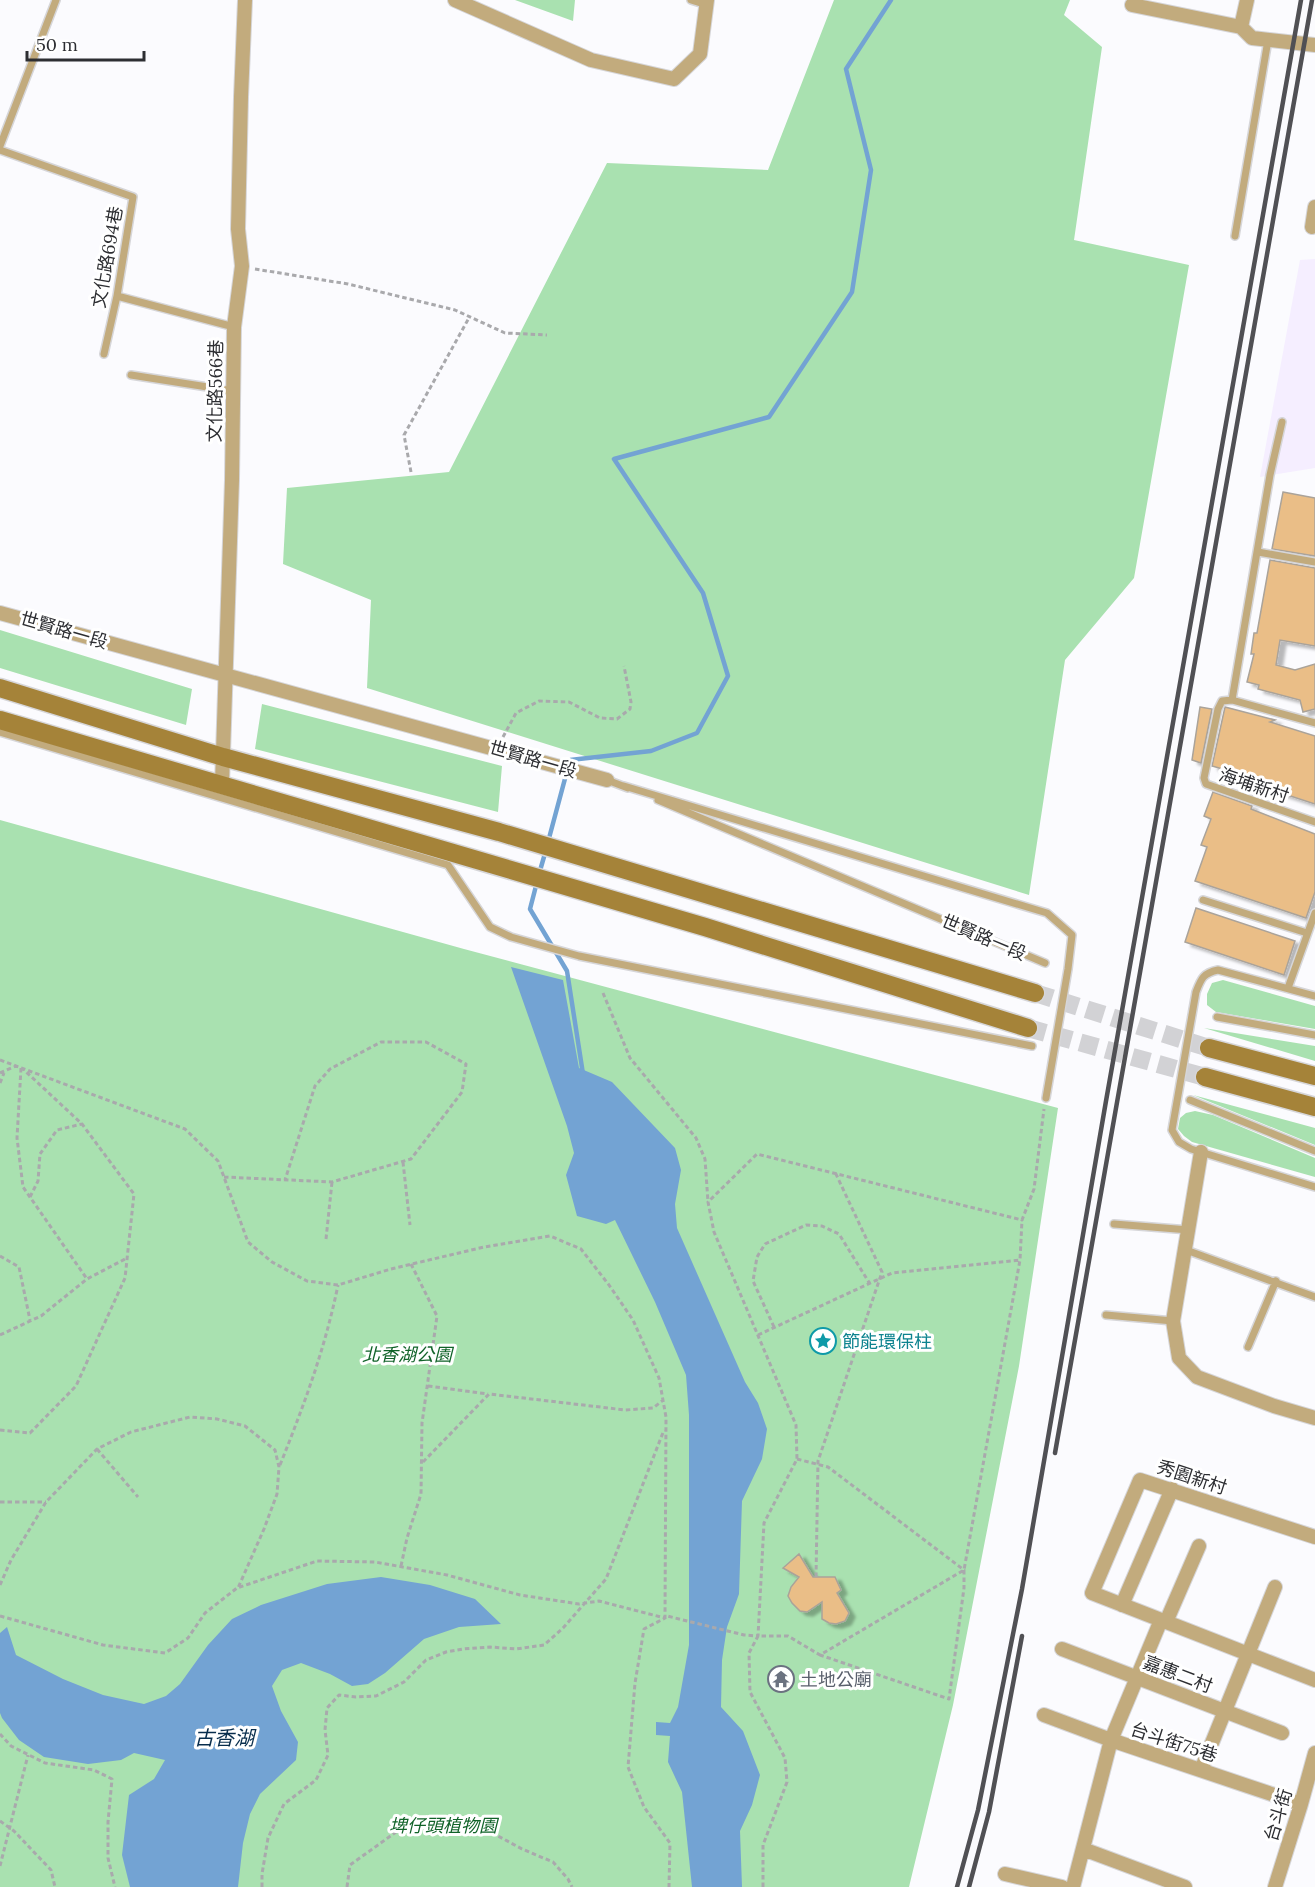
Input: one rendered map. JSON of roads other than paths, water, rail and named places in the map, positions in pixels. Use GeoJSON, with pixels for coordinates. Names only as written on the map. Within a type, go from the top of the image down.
{"type":"FeatureCollection","features":[{"type":"Feature","properties":{"kind":"street","name":"文化路566巷"},"geometry":{"type":"LineString","coordinates":[[222,784],[232,480],[234,327],[242,266],[238,229],[245,0]]}},
{"type":"Feature","properties":{"kind":"street"},"geometry":{"type":"LineString","coordinates":[[454,0],[591,60],[674,80],[700,54],[707,2]]}},
{"type":"Feature","properties":{"kind":"street"},"geometry":{"type":"LineString","coordinates":[[1241,27],[1247,0]]}},
{"type":"Feature","properties":{"kind":"street"},"geometry":{"type":"LineString","coordinates":[[1132,5],[1241,27],[1252,38],[1315,45]]}},
{"type":"Feature","properties":{"kind":"street"},"geometry":{"type":"LineString","coordinates":[[1312,226],[1315,207]]}},
{"type":"Feature","properties":{"kind":"street","name":"世賢路一段"},"geometry":{"type":"LineString","coordinates":[[0,612],[607,780]]}},
{"type":"Feature","properties":{"kind":"street","name":"世賢路一段"},"geometry":{"type":"LineString","coordinates":[[0,688],[223,757],[499,832],[1035,993]]}},
{"type":"Feature","properties":{"kind":"street"},"geometry":{"type":"LineString","coordinates":[[0,720],[593,894],[1030,1037]]}},
{"type":"Feature","properties":{"kind":"street"},"geometry":{"type":"LineString","coordinates":[[1209,1048],[1315,1076]]}},
{"type":"Feature","properties":{"kind":"street"},"geometry":{"type":"LineString","coordinates":[[1205,1077],[1315,1107]]}},
{"type":"Feature","properties":{"kind":"street"},"geometry":{"type":"LineString","coordinates":[[1201,1152],[1190,1230],[1173,1321],[1179,1358],[1197,1377],[1274,1406],[1315,1418]]}},
{"type":"Feature","properties":{"kind":"street","name":"秀園新村"},"geometry":{"type":"LineString","coordinates":[[1122,1605],[1092,1593],[1140,1480],[1315,1537]]}},
{"type":"Feature","properties":{"kind":"street"},"geometry":{"type":"LineString","coordinates":[[1172,1489],[1122,1605],[1315,1680]]}},
{"type":"Feature","properties":{"kind":"street"},"geometry":{"type":"LineString","coordinates":[[1044,1715],[1111,1740],[1137,1678],[1199,1546]]}},
{"type":"Feature","properties":{"kind":"street"},"geometry":{"type":"LineString","coordinates":[[1201,1770],[1275,1587]]}},
{"type":"Feature","properties":{"kind":"street","name":"嘉惠二村"},"geometry":{"type":"LineString","coordinates":[[1062,1649],[1282,1733]]}},
{"type":"Feature","properties":{"kind":"street","name":"台斗街75巷"},"geometry":{"type":"LineString","coordinates":[[1072,1887],[1111,1740],[1301,1804]]}},
{"type":"Feature","properties":{"kind":"street","name":"台斗街"},"geometry":{"type":"LineString","coordinates":[[1275,1887],[1315,1754]]}},
{"type":"Feature","properties":{"kind":"street"},"geometry":{"type":"LineString","coordinates":[[1083,1849],[1185,1887]]}},
{"type":"Feature","properties":{"kind":"street"},"geometry":{"type":"LineString","coordinates":[[1005,1874],[1062,1887]]}},
{"type":"Feature","properties":{"kind":"lane"},"geometry":{"type":"LineString","coordinates":[[0,148],[56,0]]}},
{"type":"Feature","properties":{"kind":"lane"},"geometry":{"type":"LineString","coordinates":[[691,0],[707,2]]}},
{"type":"Feature","properties":{"kind":"lane"},"geometry":{"type":"LineString","coordinates":[[1235,236],[1268,39]]}},
{"type":"Feature","properties":{"kind":"lane","name":"文化路694巷"},"geometry":{"type":"LineString","coordinates":[[0,148],[133,197],[117,296],[104,354]]}},
{"type":"Feature","properties":{"kind":"lane"},"geometry":{"type":"LineString","coordinates":[[117,296],[234,327]]}},
{"type":"Feature","properties":{"kind":"lane"},"geometry":{"type":"LineString","coordinates":[[131,375],[233,391]]}},
{"type":"Feature","properties":{"kind":"lane"},"geometry":{"type":"LineString","coordinates":[[1282,422],[1270,475],[1232,700],[1315,723]]}},
{"type":"Feature","properties":{"kind":"lane"},"geometry":{"type":"LineString","coordinates":[[1258,552],[1315,562]]}},
{"type":"Feature","properties":{"kind":"lane","name":"海埔新村"},"geometry":{"type":"LineString","coordinates":[[1232,700],[1222,701],[1218,709],[1204,778],[1206,784],[1315,822]]}},
{"type":"Feature","properties":{"kind":"lane"},"geometry":{"type":"LineString","coordinates":[[0,732],[448,865],[490,927],[511,937],[579,956],[1030,1037]]}},
{"type":"Feature","properties":{"kind":"lane","name":"世賢路一段"},"geometry":{"type":"LineString","coordinates":[[607,780],[1045,963]]}},
{"type":"Feature","properties":{"kind":"lane"},"geometry":{"type":"LineString","coordinates":[[624,786],[1047,914],[1072,935],[1046,1098]]}},
{"type":"Feature","properties":{"kind":"lane"},"geometry":{"type":"LineString","coordinates":[[1203,900],[1307,933]]}},
{"type":"Feature","properties":{"kind":"lane"},"geometry":{"type":"LineString","coordinates":[[1288,988],[1315,913]]}},
{"type":"Feature","properties":{"kind":"lane"},"geometry":{"type":"LineString","coordinates":[[1315,996],[1218,970],[1208,972],[1202,977],[1196,992],[1172,1130],[1179,1142],[1201,1152],[1315,1187]]}},
{"type":"Feature","properties":{"kind":"lane"},"geometry":{"type":"LineString","coordinates":[[1217,1017],[1315,1035]]}},
{"type":"Feature","properties":{"kind":"lane"},"geometry":{"type":"LineString","coordinates":[[1190,1100],[1315,1151]]}},
{"type":"Feature","properties":{"kind":"lane"},"geometry":{"type":"LineString","coordinates":[[1114,1224],[1190,1230]]}},
{"type":"Feature","properties":{"kind":"lane"},"geometry":{"type":"LineString","coordinates":[[1186,1250],[1315,1297]]}},
{"type":"Feature","properties":{"kind":"lane"},"geometry":{"type":"LineString","coordinates":[[1248,1347],[1276,1281]]}},
{"type":"Feature","properties":{"kind":"lane"},"geometry":{"type":"LineString","coordinates":[[1106,1315],[1173,1321]]}},
{"type":"Feature","properties":{"kind":"water"},"geometry":{"type":"Polygon","coordinates":[[[511,967],[563,980],[579,1068],[612,1082],[675,1148],[681,1170],[675,1204],[677,1228],[745,1382],[758,1403],[767,1429],[762,1459],[742,1501],[739,1594],[727,1627],[722,1660],[721,1707],[743,1731],[760,1775],[752,1805],[740,1831],[742,1887],[692,1887],[682,1792],[668,1762],[670,1736],[656,1735],[656,1722],[670,1723],[678,1707],[689,1645],[689,1415],[686,1375],[655,1302],[615,1220],[606,1224],[577,1216],[566,1175],[574,1153],[567,1126],[511,967]]]}},
{"type":"Feature","properties":{"kind":"water","name":"古香湖"},"geometry":{"type":"Polygon","coordinates":[[[381,1577],[430,1585],[475,1599],[501,1624],[459,1627],[424,1639],[385,1673],[368,1684],[352,1686],[330,1674],[301,1663],[282,1670],[272,1686],[281,1711],[298,1742],[296,1760],[260,1794],[250,1814],[243,1843],[238,1887],[130,1887],[122,1855],[129,1795],[154,1779],[165,1760],[134,1753],[121,1760],[88,1764],[44,1757],[19,1740],[0,1713],[0,1633],[7,1627],[16,1655],[63,1679],[103,1695],[144,1704],[166,1696],[180,1684],[208,1645],[232,1619],[261,1605],[327,1584],[381,1577]]]}},
{"type":"Feature","properties":{"kind":"waterway"},"geometry":{"type":"LineString","coordinates":[[548,842],[570,760],[651,751],[697,733],[728,676],[703,593],[614,459],[769,417],[852,292],[871,170],[846,69],[891,0]]}},
{"type":"Feature","properties":{"kind":"waterway"},"geometry":{"type":"LineString","coordinates":[[539,874],[546,850]]}},
{"type":"Feature","properties":{"kind":"waterway"},"geometry":{"type":"LineString","coordinates":[[537,882],[530,909],[567,971],[583,1074]]}},
{"type":"Feature","properties":{"kind":"tunnel"},"geometry":{"type":"LineString","coordinates":[[1035,993],[1209,1048]]}},
{"type":"Feature","properties":{"kind":"tunnel"},"geometry":{"type":"LineString","coordinates":[[1028,1028],[1205,1077]]}},
{"type":"Feature","properties":{"kind":"railway"},"geometry":{"type":"LineString","coordinates":[[957,1887],[978,1810],[1022,1589],[1301,0]]}},
{"type":"Feature","properties":{"kind":"railway"},"geometry":{"type":"LineString","coordinates":[[1055,1453],[1312,0]]}},
{"type":"Feature","properties":{"kind":"railway"},"geometry":{"type":"LineString","coordinates":[[969,1887],[989,1812],[1022,1636]]}},
{"type":"Feature","properties":{"kind":"place","name":"節能環保柱"},"geometry":{"type":"Point","coordinates":[823,1341]}},
{"type":"Feature","properties":{"kind":"place","name":"土地公廟"},"geometry":{"type":"Point","coordinates":[781,1679]}},
{"type":"Feature","properties":{"kind":"park label","name":"北香湖公園"},"geometry":{"type":"Point","coordinates":[407,1354]}},
{"type":"Feature","properties":{"kind":"park label","name":"埤仔頭植物園"},"geometry":{"type":"Point","coordinates":[443,1825]}}]}
